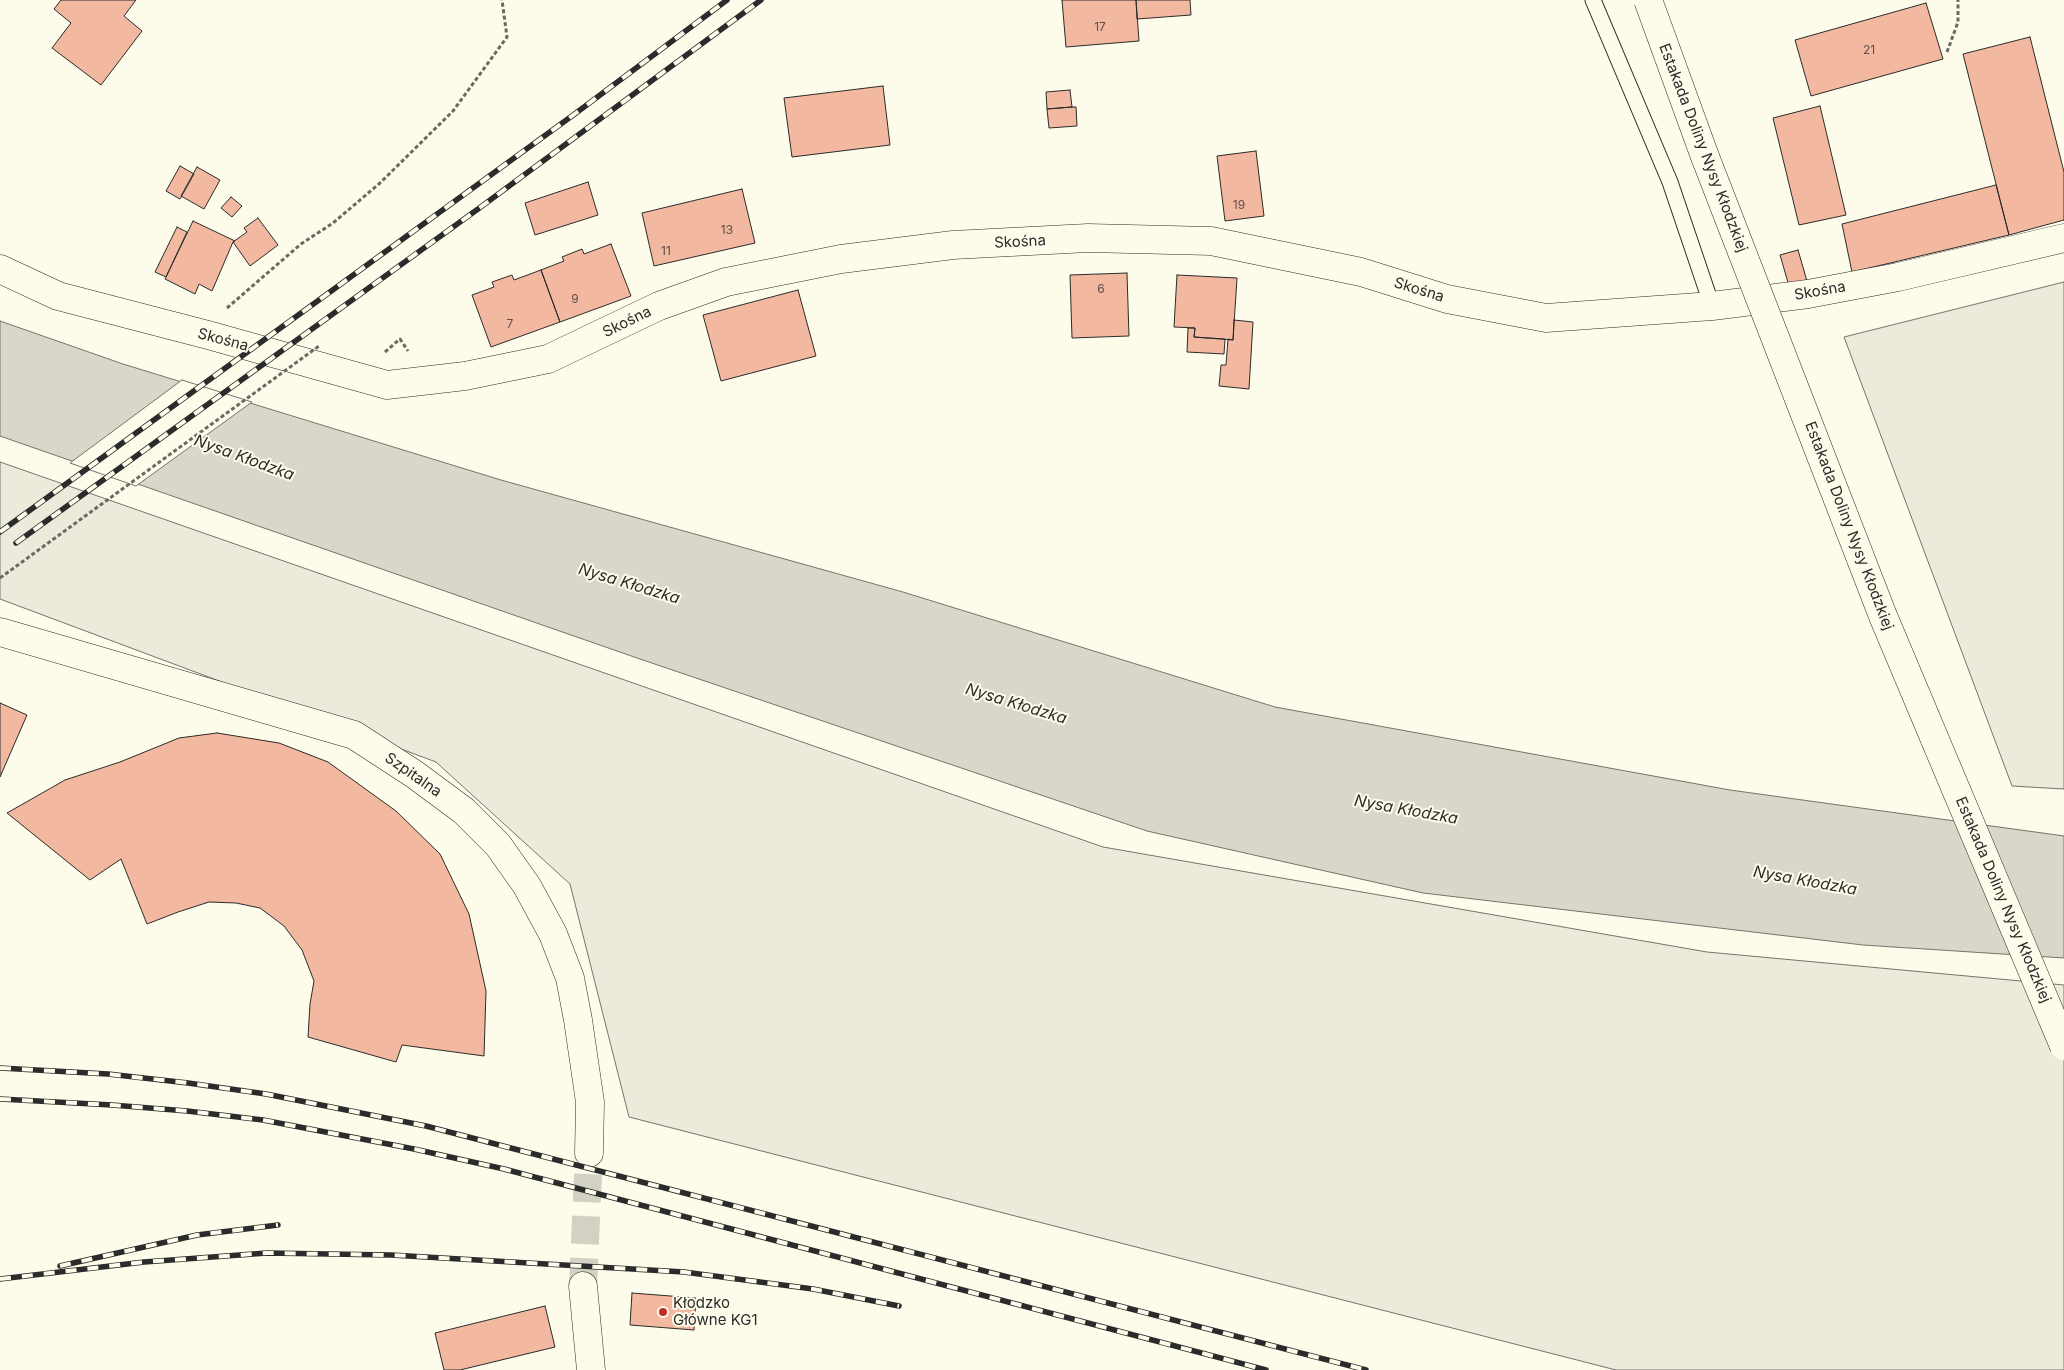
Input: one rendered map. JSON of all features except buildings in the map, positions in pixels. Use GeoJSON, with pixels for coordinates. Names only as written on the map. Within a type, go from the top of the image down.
{"type":"FeatureCollection","features":[{"type":"Feature","properties":{"kind":"main road","name":"Estakada Doliny Nysy Kłodzkiej"},"geometry":{"type":"LineString","coordinates":[[1648,0],[1704,154],[1883,616],[2064,1046]]}},
{"type":"Feature","properties":{"kind":"main road","name":"Skośna"},"geometry":{"type":"LineString","coordinates":[[0,269],[58,296],[387,385],[465,376],[548,359],[659,306],[726,282],[841,259],[944,246],[1088,238],[1211,241],[1361,272],[1447,299],[1546,318],[1712,306],[1808,294],[1898,277],[2064,238]]}},
{"type":"Feature","properties":{"kind":"main road","name":"Szpitalna"},"geometry":{"type":"LineString","coordinates":[[0,632],[354,735],[414,774],[464,811],[498,845],[527,886],[553,934],[570,978],[584,1054],[590,1102],[589,1153]]}},
{"type":"Feature","properties":{"kind":"main road"},"geometry":{"type":"LineString","coordinates":[[583,1286],[591,1370]]}},
{"type":"Feature","properties":{"kind":"lane"},"geometry":{"type":"LineString","coordinates":[[1593,0],[1670,182],[1712,306]]}},
{"type":"Feature","properties":{"kind":"path"},"geometry":{"type":"LineString","coordinates":[[208,336],[230,304],[301,244],[332,222],[380,183],[453,111],[507,37],[502,0]]}},
{"type":"Feature","properties":{"kind":"path"},"geometry":{"type":"LineString","coordinates":[[1947,52],[1958,22],[1958,0]]}},
{"type":"Feature","properties":{"kind":"path"},"geometry":{"type":"LineString","coordinates":[[390,347],[400,339],[412,358]]}},
{"type":"Feature","properties":{"kind":"path"},"geometry":{"type":"LineString","coordinates":[[0,578],[319,346]]}},
{"type":"Feature","properties":{"kind":"shaded area"},"geometry":{"type":"Polygon","coordinates":[[[2064,282],[2064,789],[2012,786],[1844,337],[2064,282]]]}},
{"type":"Feature","properties":{"kind":"shaded area"},"geometry":{"type":"Polygon","coordinates":[[[0,462],[1103,847],[1707,952],[2064,985],[2064,1370],[1616,1370],[629,1117],[570,884],[436,762],[0,599],[0,462]]]}},
{"type":"Feature","properties":{"kind":"water","name":"Nysa Kłodzka"},"geometry":{"type":"Polygon","coordinates":[[[0,321],[123,364],[501,480],[903,592],[1275,707],[1730,790],[2064,836],[2064,958],[1863,945],[1423,893],[1147,831],[637,658],[0,436],[0,321]]]}},
{"type":"Feature","properties":{"kind":"pier"},"geometry":{"type":"Polygon","coordinates":[[[182,380],[252,402],[136,486],[70,463],[182,380]]]}},
{"type":"Feature","properties":{"kind":"tunnel"},"geometry":{"type":"LineString","coordinates":[[583,1286],[589,1153]]}},
{"type":"Feature","properties":{"kind":"railway"},"geometry":{"type":"LineString","coordinates":[[0,532],[576,113],[727,0]]}},
{"type":"Feature","properties":{"kind":"railway"},"geometry":{"type":"LineString","coordinates":[[16,543],[478,209],[761,0]]}},
{"type":"Feature","properties":{"kind":"railway"},"geometry":{"type":"LineString","coordinates":[[0,1068],[108,1074],[188,1083],[266,1094],[426,1126],[1366,1370]]}},
{"type":"Feature","properties":{"kind":"railway"},"geometry":{"type":"LineString","coordinates":[[0,1099],[112,1105],[263,1120],[414,1149],[504,1169],[1266,1370]]}},
{"type":"Feature","properties":{"kind":"railway"},"geometry":{"type":"LineString","coordinates":[[60,1266],[197,1235],[278,1225]]}},
{"type":"Feature","properties":{"kind":"railway"},"geometry":{"type":"LineString","coordinates":[[0,1279],[144,1262],[267,1253],[391,1255],[684,1272],[813,1289],[899,1306]]}},
{"type":"Feature","properties":{"kind":"place","name":"Kłodzko Główne KG1"},"geometry":{"type":"Point","coordinates":[663,1312]}}]}
